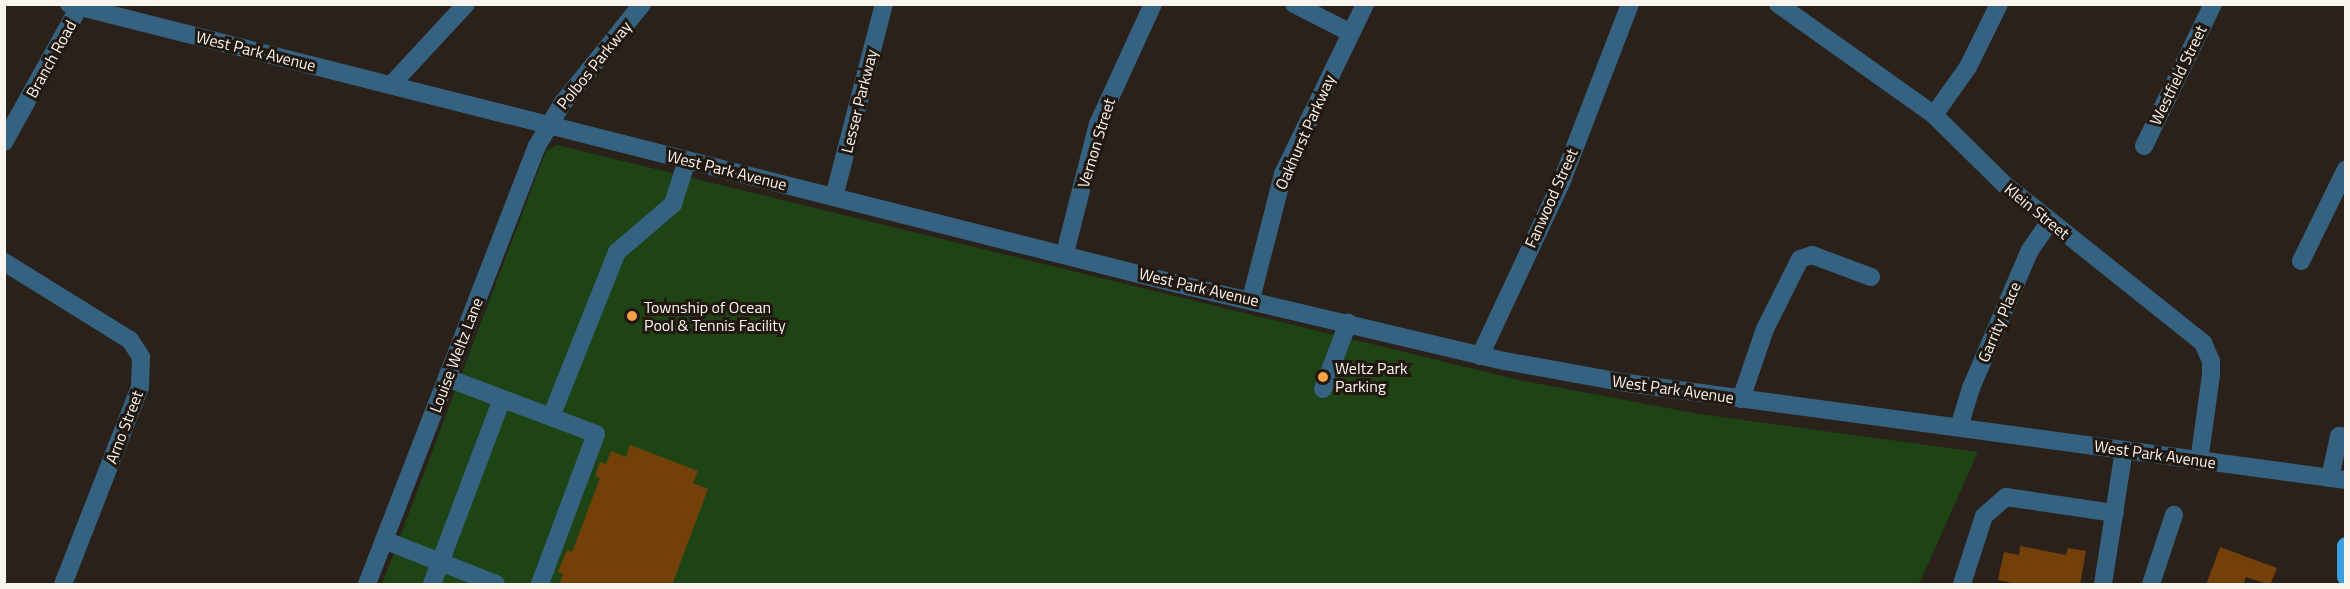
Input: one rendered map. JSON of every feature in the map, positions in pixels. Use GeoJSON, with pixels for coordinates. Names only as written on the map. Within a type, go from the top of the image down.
{"type":"FeatureCollection","features":[{"type":"Feature","properties":{"kind":"main road"},"geometry":{"type":"LineString","coordinates":[[2346,546],[2346,577]]}},
{"type":"Feature","properties":{"kind":"street"},"geometry":{"type":"LineString","coordinates":[[391,85],[466,4]]}},
{"type":"Feature","properties":{"kind":"street","name":"Polbos Parkway"},"geometry":{"type":"LineString","coordinates":[[547,126],[642,4]]}},
{"type":"Feature","properties":{"kind":"street","name":"Lesser Parkway"},"geometry":{"type":"LineString","coordinates":[[834,197],[884,4]]}},
{"type":"Feature","properties":{"kind":"street","name":"Vernon Street"},"geometry":{"type":"LineString","coordinates":[[1065,253],[1098,124],[1153,4]]}},
{"type":"Feature","properties":{"kind":"street"},"geometry":{"type":"LineString","coordinates":[[1294,4],[1351,33]]}},
{"type":"Feature","properties":{"kind":"street","name":"Oakhurst Parkway"},"geometry":{"type":"LineString","coordinates":[[1251,299],[1283,174],[1365,4]]}},
{"type":"Feature","properties":{"kind":"street","name":"Fanwood Street"},"geometry":{"type":"LineString","coordinates":[[1480,356],[1561,183],[1630,4]]}},
{"type":"Feature","properties":{"kind":"street","name":"Klein Street"},"geometry":{"type":"LineString","coordinates":[[1778,4],[1934,115],[2004,184],[2203,344],[2209,353],[2211,375],[2199,461]]}},
{"type":"Feature","properties":{"kind":"street"},"geometry":{"type":"LineString","coordinates":[[1934,115],[1968,68],[1999,4]]}},
{"type":"Feature","properties":{"kind":"street","name":"Westfield Street"},"geometry":{"type":"LineString","coordinates":[[2144,146],[2213,4]]}},
{"type":"Feature","properties":{"kind":"street","name":"West Park Avenue"},"geometry":{"type":"LineString","coordinates":[[74,6],[547,126],[1480,356],[1620,382],[2338,479]]}},
{"type":"Feature","properties":{"kind":"street","name":"Branch Road"},"geometry":{"type":"LineString","coordinates":[[4,142],[74,6]]}},
{"type":"Feature","properties":{"kind":"street","name":"Louise Weltz Lane"},"geometry":{"type":"LineString","coordinates":[[367,585],[547,126]]}},
{"type":"Feature","properties":{"kind":"street"},"geometry":{"type":"LineString","coordinates":[[551,417],[617,252],[673,204],[687,160]]}},
{"type":"Feature","properties":{"kind":"street"},"geometry":{"type":"LineString","coordinates":[[2301,261],[2346,169]]}},
{"type":"Feature","properties":{"kind":"street","name":"Garrity Place"},"geometry":{"type":"LineString","coordinates":[[1959,427],[1971,388],[2030,250],[2050,221]]}},
{"type":"Feature","properties":{"kind":"street"},"geometry":{"type":"LineString","coordinates":[[1741,399],[1765,329],[1800,260],[1812,255],[1870,277]]}},
{"type":"Feature","properties":{"kind":"street","name":"Arno Street"},"geometry":{"type":"LineString","coordinates":[[4,262],[130,340],[141,357],[140,387],[63,585]]}},
{"type":"Feature","properties":{"kind":"street"},"geometry":{"type":"LineString","coordinates":[[1323,389],[1348,323]]}},
{"type":"Feature","properties":{"kind":"street"},"geometry":{"type":"LineString","coordinates":[[447,378],[596,434],[540,585]]}},
{"type":"Feature","properties":{"kind":"street"},"geometry":{"type":"LineString","coordinates":[[432,585],[502,399]]}},
{"type":"Feature","properties":{"kind":"street"},"geometry":{"type":"LineString","coordinates":[[2338,479],[2339,436],[2346,437]]}},
{"type":"Feature","properties":{"kind":"street"},"geometry":{"type":"LineString","coordinates":[[2103,585],[2124,450]]}},
{"type":"Feature","properties":{"kind":"street"},"geometry":{"type":"LineString","coordinates":[[1962,585],[1984,516],[2006,497],[2115,513]]}},
{"type":"Feature","properties":{"kind":"street"},"geometry":{"type":"LineString","coordinates":[[2151,585],[2174,515]]}},
{"type":"Feature","properties":{"kind":"street"},"geometry":{"type":"LineString","coordinates":[[384,540],[496,585]]}},
{"type":"Feature","properties":{"kind":"green space"},"geometry":{"type":"Polygon","coordinates":[[[557,145],[1519,380],[1699,414],[1978,452],[1919,584],[382,584],[546,151],[557,145]]]}},
{"type":"Feature","properties":{"kind":"building"},"geometry":{"type":"Polygon","coordinates":[[[630,445],[698,471],[693,483],[708,489],[672,585],[559,585],[563,574],[558,572],[567,550],[572,552],[600,478],[595,476],[600,462],[606,464],[611,451],[626,457],[630,445]]]}},
{"type":"Feature","properties":{"kind":"building"},"geometry":{"type":"Polygon","coordinates":[[[2020,546],[2066,555],[2068,548],[2086,551],[2080,585],[2022,585],[1998,580],[2004,552],[2019,555],[2020,546]]]}},
{"type":"Feature","properties":{"kind":"building"},"geometry":{"type":"Polygon","coordinates":[[[2220,547],[2277,568],[2270,585],[2246,577],[2243,585],[2206,585],[2220,547]]]}},
{"type":"Feature","properties":{"kind":"place","name":"Township of Ocean Pool & Tennis Facility"},"geometry":{"type":"Point","coordinates":[632,316]}},
{"type":"Feature","properties":{"kind":"place","name":"Weltz Park Parking"},"geometry":{"type":"Point","coordinates":[1323,377]}}]}
